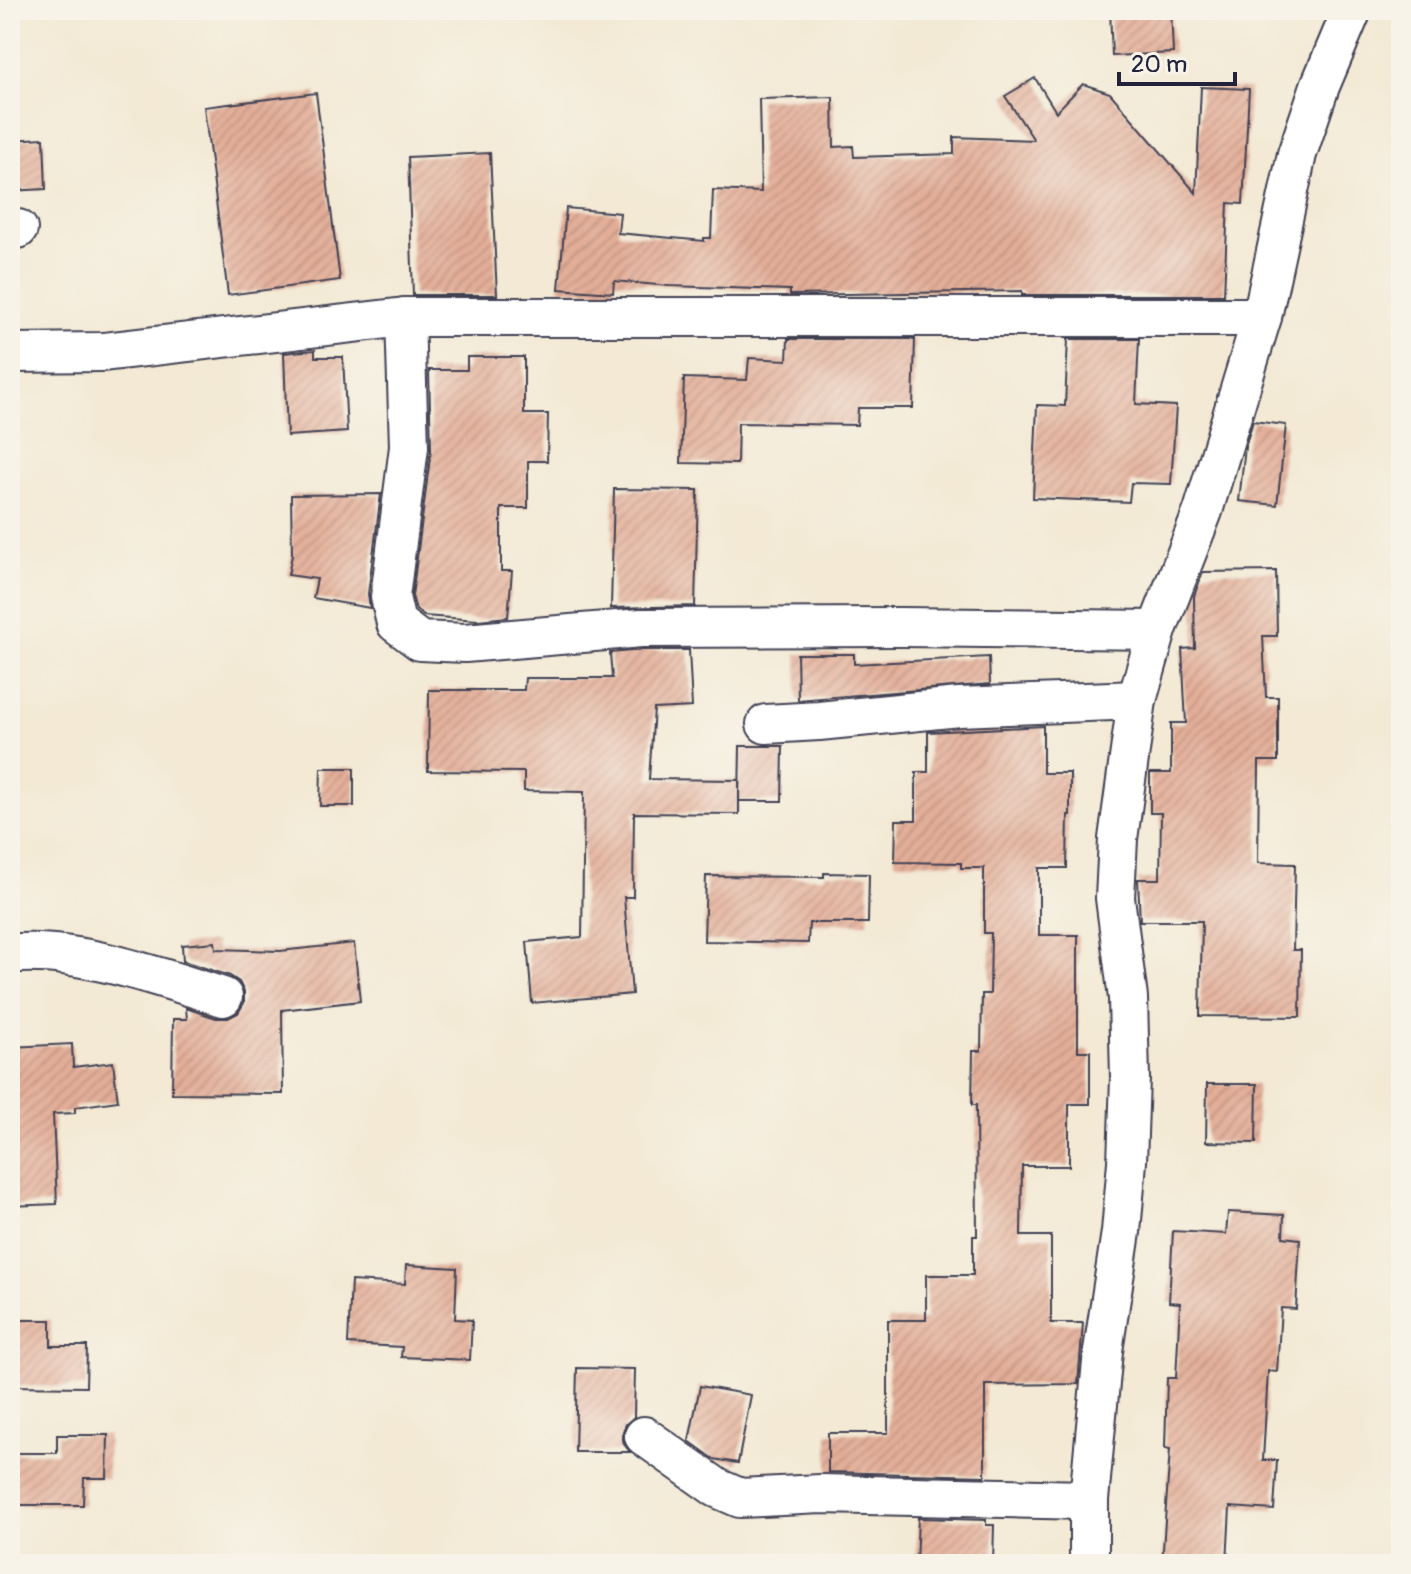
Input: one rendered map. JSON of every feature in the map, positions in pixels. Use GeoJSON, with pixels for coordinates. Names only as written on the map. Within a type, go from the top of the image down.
{"type":"FeatureCollection","features":[{"type":"Feature","properties":{"kind":"street"},"geometry":{"type":"LineString","coordinates":[[1089,1564],[1089,1500],[1103,1351],[1121,1232],[1127,1162],[1130,1078],[1128,998],[1115,898],[1118,839],[1137,700],[1157,630],[1203,511],[1262,317],[1297,154],[1320,86],[1352,10]]}},
{"type":"Feature","properties":{"kind":"street"},"geometry":{"type":"LineString","coordinates":[[10,353],[103,352],[405,317],[1262,317]]}},
{"type":"Feature","properties":{"kind":"street"},"geometry":{"type":"LineString","coordinates":[[405,317],[409,447],[390,597],[396,623],[420,641],[465,643],[641,628],[1157,630]]}},
{"type":"Feature","properties":{"kind":"street"},"geometry":{"type":"LineString","coordinates":[[766,724],[959,707],[1137,700]]}},
{"type":"Feature","properties":{"kind":"street"},"geometry":{"type":"LineString","coordinates":[[10,954],[95,960],[223,997]]}},
{"type":"Feature","properties":{"kind":"street"},"geometry":{"type":"LineString","coordinates":[[644,1436],[717,1488],[740,1498],[821,1494],[1089,1500]]}},
{"type":"Feature","properties":{"kind":"building"},"geometry":{"type":"Polygon","coordinates":[[[1110,10],[1171,10],[1173,53],[1112,56],[1110,10]]]}},
{"type":"Feature","properties":{"kind":"building"},"geometry":{"type":"Polygon","coordinates":[[[1035,78],[1056,112],[1083,84],[1110,93],[1196,193],[1201,87],[1249,89],[1243,204],[1228,203],[1224,295],[1022,295],[1022,291],[790,295],[790,290],[614,281],[613,293],[559,289],[566,208],[620,213],[618,233],[704,241],[704,238],[711,238],[713,190],[761,192],[759,99],[833,97],[834,147],[853,146],[854,157],[954,154],[954,137],[1034,140],[1005,96],[1035,78]]]}},
{"type":"Feature","properties":{"kind":"building"},"geometry":{"type":"Polygon","coordinates":[[[316,93],[340,280],[228,295],[204,107],[316,93]]]}},
{"type":"Feature","properties":{"kind":"building"},"geometry":{"type":"Polygon","coordinates":[[[44,138],[46,189],[10,191],[10,140],[44,138]]]}},
{"type":"Feature","properties":{"kind":"building"},"geometry":{"type":"Polygon","coordinates":[[[490,153],[497,295],[413,295],[408,157],[490,153]]]}},
{"type":"Feature","properties":{"kind":"building"},"geometry":{"type":"Polygon","coordinates":[[[788,339],[915,339],[913,408],[858,408],[857,425],[738,423],[737,464],[681,463],[684,378],[747,380],[749,358],[787,360],[788,339]]]}},
{"type":"Feature","properties":{"kind":"building"},"geometry":{"type":"Polygon","coordinates":[[[1068,339],[1139,339],[1136,404],[1176,406],[1171,484],[1131,483],[1129,502],[1033,498],[1037,405],[1065,406],[1068,339]]]}},
{"type":"Feature","properties":{"kind":"building"},"geometry":{"type":"Polygon","coordinates":[[[315,350],[315,357],[343,357],[347,432],[287,436],[284,353],[315,350]]]}},
{"type":"Feature","properties":{"kind":"building"},"geometry":{"type":"Polygon","coordinates":[[[467,357],[524,357],[524,414],[548,414],[547,461],[528,461],[528,508],[501,508],[501,571],[512,571],[508,617],[478,620],[424,616],[416,610],[412,596],[431,450],[429,370],[467,370],[467,357]]]}},
{"type":"Feature","properties":{"kind":"building"},"geometry":{"type":"Polygon","coordinates":[[[1253,421],[1286,425],[1277,505],[1239,501],[1245,447],[1253,421]]]}},
{"type":"Feature","properties":{"kind":"building"},"geometry":{"type":"Polygon","coordinates":[[[614,489],[698,490],[695,606],[611,608],[614,489]]]}},
{"type":"Feature","properties":{"kind":"building"},"geometry":{"type":"Polygon","coordinates":[[[381,494],[368,594],[370,608],[313,598],[317,579],[288,575],[292,555],[291,495],[381,494]]]}},
{"type":"Feature","properties":{"kind":"building"},"geometry":{"type":"Polygon","coordinates":[[[1276,571],[1277,636],[1263,636],[1266,697],[1278,697],[1278,761],[1259,761],[1258,863],[1295,864],[1293,950],[1301,950],[1300,1017],[1200,1016],[1202,921],[1140,921],[1138,879],[1160,879],[1161,813],[1150,813],[1150,773],[1171,773],[1171,723],[1186,723],[1182,649],[1195,648],[1194,596],[1203,572],[1276,571]]]}},
{"type":"Feature","properties":{"kind":"building"},"geometry":{"type":"Polygon","coordinates":[[[689,650],[692,707],[654,709],[649,779],[739,780],[739,814],[634,813],[633,897],[624,897],[632,994],[532,1003],[527,942],[582,937],[584,792],[524,791],[524,772],[428,771],[429,690],[524,690],[525,678],[612,678],[610,653],[689,650]]]}},
{"type":"Feature","properties":{"kind":"building"},"geometry":{"type":"Polygon","coordinates":[[[797,654],[854,654],[854,664],[989,657],[990,684],[798,700],[797,654]]]}},
{"type":"Feature","properties":{"kind":"building"},"geometry":{"type":"Polygon","coordinates":[[[1043,726],[1043,773],[1070,773],[1070,815],[1067,868],[1039,868],[1039,935],[1078,935],[1078,1051],[1090,1051],[1090,1104],[1069,1104],[1069,1166],[1022,1166],[1021,1236],[1051,1236],[1051,1323],[1083,1323],[1078,1384],[985,1385],[985,1476],[828,1472],[828,1433],[888,1433],[888,1320],[926,1320],[926,1275],[973,1275],[973,1236],[977,1236],[973,1051],[981,1051],[982,994],[990,994],[991,933],[984,933],[984,868],[961,868],[961,863],[895,862],[896,820],[916,820],[916,772],[928,772],[928,732],[1043,726]]]}},
{"type":"Feature","properties":{"kind":"building"},"geometry":{"type":"Polygon","coordinates":[[[740,746],[783,746],[782,801],[739,801],[740,746]]]}},
{"type":"Feature","properties":{"kind":"building"},"geometry":{"type":"Polygon","coordinates":[[[321,768],[354,768],[354,806],[320,806],[321,768]]]}},
{"type":"Feature","properties":{"kind":"building"},"geometry":{"type":"Polygon","coordinates":[[[824,873],[869,874],[868,923],[809,923],[808,943],[704,941],[706,876],[824,877],[824,873]]]}},
{"type":"Feature","properties":{"kind":"building"},"geometry":{"type":"Polygon","coordinates":[[[215,942],[216,949],[280,951],[354,943],[360,1001],[282,1010],[283,1094],[172,1093],[173,1019],[187,1019],[186,1008],[216,1018],[228,1018],[238,1013],[244,1003],[244,992],[239,982],[230,976],[183,961],[182,945],[215,942]]]}},
{"type":"Feature","properties":{"kind":"building"},"geometry":{"type":"Polygon","coordinates":[[[72,1044],[73,1067],[113,1062],[118,1101],[75,1107],[75,1113],[53,1114],[57,1204],[10,1206],[10,1047],[72,1044]]]}},
{"type":"Feature","properties":{"kind":"building"},"geometry":{"type":"Polygon","coordinates":[[[1207,1084],[1257,1084],[1256,1143],[1206,1142],[1207,1084]]]}},
{"type":"Feature","properties":{"kind":"building"},"geometry":{"type":"Polygon","coordinates":[[[1228,1212],[1284,1215],[1283,1237],[1300,1239],[1296,1309],[1281,1308],[1277,1372],[1268,1371],[1263,1460],[1277,1460],[1274,1510],[1230,1507],[1227,1564],[1162,1564],[1170,1449],[1165,1448],[1167,1378],[1176,1378],[1180,1303],[1169,1302],[1173,1231],[1226,1234],[1228,1212]]]}},
{"type":"Feature","properties":{"kind":"building"},"geometry":{"type":"Polygon","coordinates":[[[406,1265],[457,1268],[455,1319],[472,1320],[470,1360],[401,1357],[402,1347],[348,1344],[351,1281],[405,1284],[406,1265]]]}},
{"type":"Feature","properties":{"kind":"building"},"geometry":{"type":"Polygon","coordinates":[[[10,1320],[51,1320],[51,1346],[87,1346],[86,1387],[10,1386],[10,1320]]]}},
{"type":"Feature","properties":{"kind":"building"},"geometry":{"type":"Polygon","coordinates":[[[577,1368],[635,1369],[634,1417],[626,1424],[622,1435],[630,1452],[575,1452],[577,1368]]]}},
{"type":"Feature","properties":{"kind":"building"},"geometry":{"type":"Polygon","coordinates":[[[700,1386],[751,1395],[738,1463],[714,1459],[689,1441],[700,1386]]]}},
{"type":"Feature","properties":{"kind":"building"},"geometry":{"type":"Polygon","coordinates":[[[57,1435],[108,1435],[107,1478],[84,1478],[83,1505],[10,1505],[10,1453],[57,1453],[57,1435]]]}},
{"type":"Feature","properties":{"kind":"building"},"geometry":{"type":"Polygon","coordinates":[[[918,1518],[986,1520],[986,1525],[994,1525],[993,1564],[916,1564],[918,1518]]]}}]}
